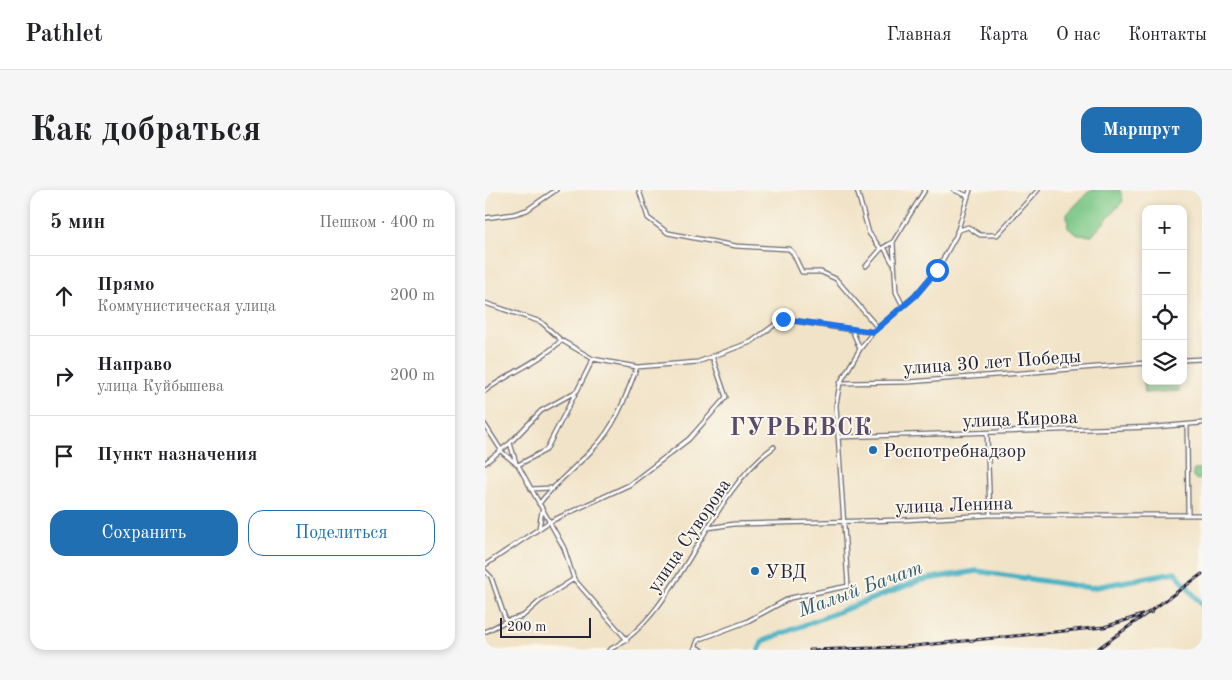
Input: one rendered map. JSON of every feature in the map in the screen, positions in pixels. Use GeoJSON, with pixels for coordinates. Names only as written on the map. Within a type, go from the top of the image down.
{"type":"FeatureCollection","features":[{"type":"Feature","properties":{"kind":"street"},"geometry":{"type":"LineString","coordinates":[[485,218],[527,210],[556,190]]}},
{"type":"Feature","properties":{"kind":"street"},"geometry":{"type":"LineString","coordinates":[[639,190],[648,218],[668,233],[736,246],[789,249],[793,253],[802,272],[821,272],[836,279],[878,328]]}},
{"type":"Feature","properties":{"kind":"street"},"geometry":{"type":"LineString","coordinates":[[857,190],[869,232],[894,264]]}},
{"type":"Feature","properties":{"kind":"street"},"geometry":{"type":"LineString","coordinates":[[866,266],[883,248],[893,242],[925,190]]}},
{"type":"Feature","properties":{"kind":"street"},"geometry":{"type":"LineString","coordinates":[[954,190],[968,196]]}},
{"type":"Feature","properties":{"kind":"street"},"geometry":{"type":"LineString","coordinates":[[702,650],[695,648],[698,640],[740,625],[790,598],[848,586],[837,405],[840,383],[860,349],[873,332],[903,306],[937,270],[957,231],[970,190]]}},
{"type":"Feature","properties":{"kind":"street"},"geometry":{"type":"LineString","coordinates":[[957,231],[968,227],[980,235],[997,235],[1038,190]]}},
{"type":"Feature","properties":{"kind":"street"},"geometry":{"type":"LineString","coordinates":[[893,242],[896,295],[903,306]]}},
{"type":"Feature","properties":{"kind":"street"},"geometry":{"type":"LineString","coordinates":[[485,304],[541,322],[561,340],[593,359],[637,367],[698,362],[751,342],[783,319],[873,332]]}},
{"type":"Feature","properties":{"kind":"street"},"geometry":{"type":"LineString","coordinates":[[853,330],[860,349]]}},
{"type":"Feature","properties":{"kind":"street"},"geometry":{"type":"LineString","coordinates":[[485,391],[509,374],[550,350],[561,340]]}},
{"type":"Feature","properties":{"kind":"street"},"geometry":{"type":"LineString","coordinates":[[485,565],[549,522],[629,485],[689,439],[726,397],[712,356]]}},
{"type":"Feature","properties":{"kind":"street"},"geometry":{"type":"LineString","coordinates":[[517,464],[547,448],[593,359]]}},
{"type":"Feature","properties":{"kind":"street"},"geometry":{"type":"LineString","coordinates":[[1187,360],[1202,359]]}},
{"type":"Feature","properties":{"kind":"street","name":"улица 30 лет Победы"},"geometry":{"type":"LineString","coordinates":[[840,383],[909,382],[1142,363]]}},
{"type":"Feature","properties":{"kind":"street"},"geometry":{"type":"LineString","coordinates":[[539,504],[551,488],[593,449],[604,436],[618,413],[637,367]]}},
{"type":"Feature","properties":{"kind":"street"},"geometry":{"type":"LineString","coordinates":[[485,463],[511,442],[541,411],[575,393]]}},
{"type":"Feature","properties":{"kind":"street","name":"улица Кирова"},"geometry":{"type":"LineString","coordinates":[[839,437],[987,433],[1202,423]]}},
{"type":"Feature","properties":{"kind":"street"},"geometry":{"type":"LineString","coordinates":[[485,425],[501,450],[517,464]]}},
{"type":"Feature","properties":{"kind":"street"},"geometry":{"type":"LineString","coordinates":[[1187,425],[1188,515]]}},
{"type":"Feature","properties":{"kind":"street"},"geometry":{"type":"LineString","coordinates":[[987,433],[990,514]]}},
{"type":"Feature","properties":{"kind":"street"},"geometry":{"type":"LineString","coordinates":[[511,442],[517,464],[564,548],[574,579],[627,640]]}},
{"type":"Feature","properties":{"kind":"street","name":"улица Суворова"},"geometry":{"type":"LineString","coordinates":[[609,650],[627,640],[656,608],[747,474],[774,448]]}},
{"type":"Feature","properties":{"kind":"street"},"geometry":{"type":"LineString","coordinates":[[531,489],[551,488]]}},
{"type":"Feature","properties":{"kind":"street"},"geometry":{"type":"LineString","coordinates":[[539,528],[542,510]]}},
{"type":"Feature","properties":{"kind":"street","name":"улица Ленина"},"geometry":{"type":"LineString","coordinates":[[709,528],[735,524],[990,514],[1202,515]]}},
{"type":"Feature","properties":{"kind":"street"},"geometry":{"type":"LineString","coordinates":[[485,570],[491,578],[506,621]]}},
{"type":"Feature","properties":{"kind":"street"},"geometry":{"type":"LineString","coordinates":[[485,632],[506,621],[523,616],[541,601],[574,579]]}},
{"type":"Feature","properties":{"kind":"green space"},"geometry":{"type":"Polygon","coordinates":[[[1090,190],[1120,190],[1123,201],[1092,236],[1078,235],[1068,228],[1067,214],[1090,190]]]}},
{"type":"Feature","properties":{"kind":"green space"},"geometry":{"type":"Polygon","coordinates":[[[1144,385],[1178,385],[1179,391],[1145,393],[1144,385]]]}},
{"type":"Feature","properties":{"kind":"green space"},"geometry":{"type":"Polygon","coordinates":[[[1196,469],[1200,469],[1203,474],[1202,478],[1196,479],[1193,476],[1193,472],[1196,469]]]}},
{"type":"Feature","properties":{"kind":"waterway","name":"Малый Бачат"},"geometry":{"type":"LineString","coordinates":[[759,650],[763,641],[921,580],[977,571],[1091,588],[1175,572],[1202,605]]}},
{"type":"Feature","properties":{"kind":"railway"},"geometry":{"type":"LineString","coordinates":[[1096,650],[1202,574]]}},
{"type":"Feature","properties":{"kind":"railway"},"geometry":{"type":"LineString","coordinates":[[810,650],[904,647],[1104,627],[1152,612]]}},
{"type":"Feature","properties":{"kind":"place","name":"Роспотребнадзор"},"geometry":{"type":"Point","coordinates":[873,450]}},
{"type":"Feature","properties":{"kind":"place","name":"УВД"},"geometry":{"type":"Point","coordinates":[755,571]}},
{"type":"Feature","properties":{"kind":"district","name":"ГУРЬЕВСК"},"geometry":{"type":"Point","coordinates":[801,427]}},
{"type":"Feature","properties":{"kind":"route"},"geometry":{"type":"LineString","coordinates":[[783,319],[873,332],[915,296],[937,270]]}}]}
